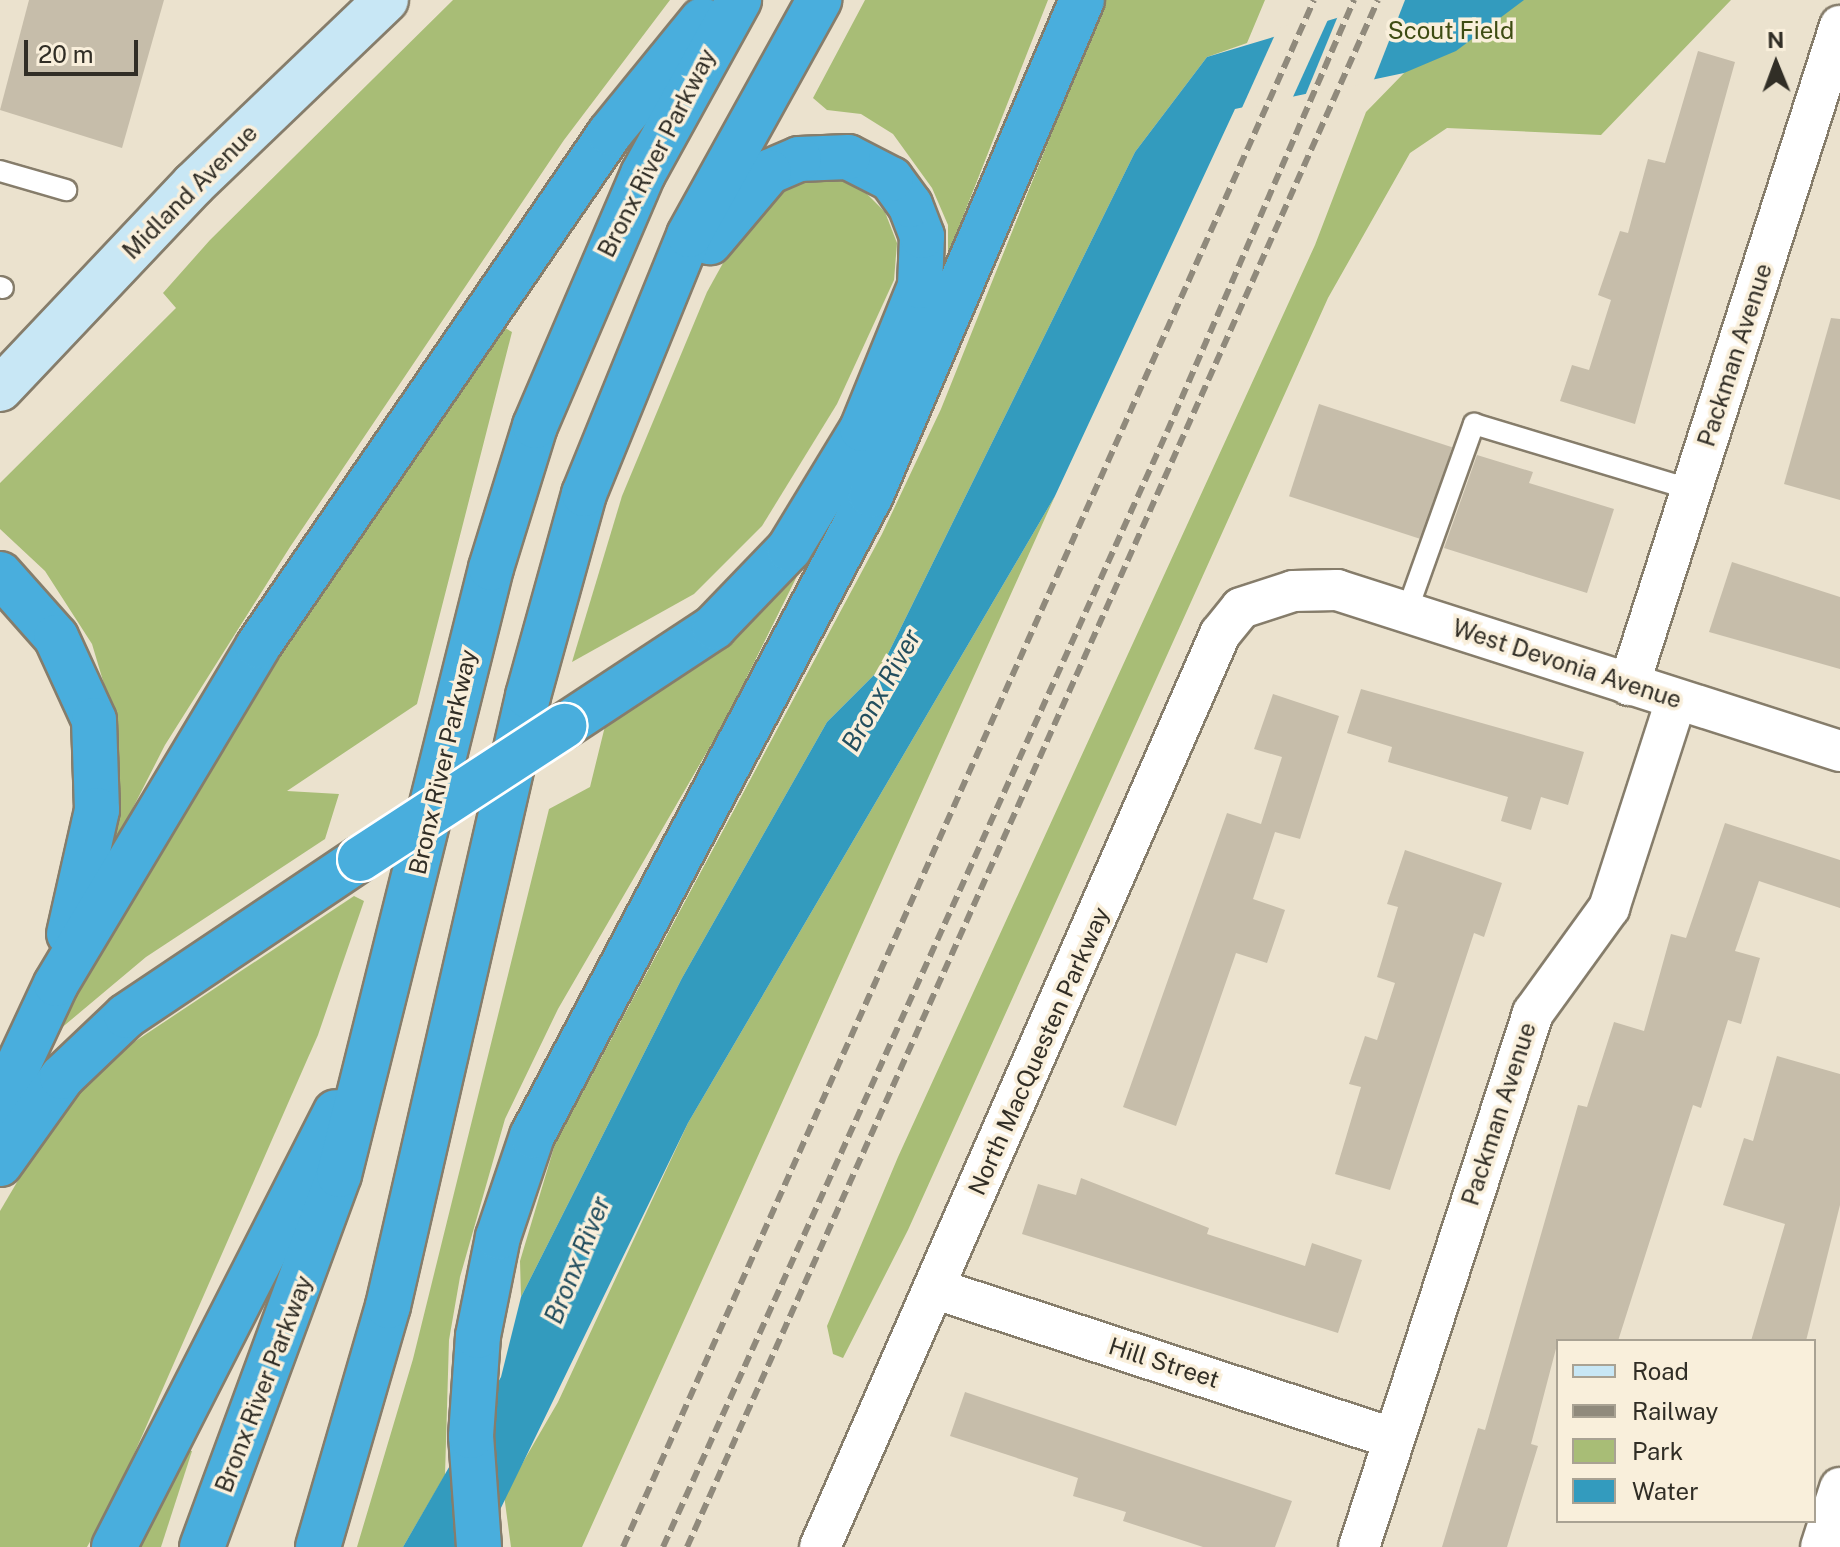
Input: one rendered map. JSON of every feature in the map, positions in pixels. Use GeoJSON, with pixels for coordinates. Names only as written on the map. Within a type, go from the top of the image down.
{"type":"FeatureCollection","features":[{"type":"Feature","properties":{"kind":"highway"},"geometry":{"type":"LineString","coordinates":[[0,1104],[56,984],[180,770],[352,501],[610,133],[719,0]]}},
{"type":"Feature","properties":{"kind":"highway","name":"Bronx River Parkway"},"geometry":{"type":"LineString","coordinates":[[202,1547],[315,1250],[381,1021],[472,637],[535,426],[643,174],[739,0]]}},
{"type":"Feature","properties":{"kind":"highway"},"geometry":{"type":"LineString","coordinates":[[318,1547],[402,1251],[549,612],[631,365],[720,172],[819,0]]}},
{"type":"Feature","properties":{"kind":"highway"},"geometry":{"type":"LineString","coordinates":[[479,1547],[471,1436],[485,1290],[512,1188],[565,1066],[763,710],[871,495],[1082,0]]}},
{"type":"Feature","properties":{"kind":"highway"},"geometry":{"type":"LineString","coordinates":[[0,1164],[62,1077],[126,1016],[735,609],[822,502],[915,303],[923,253],[910,205],[891,179],[848,157],[799,159],[769,172],[726,219],[631,365]]}},
{"type":"Feature","properties":{"kind":"highway"},"geometry":{"type":"LineString","coordinates":[[0,574],[67,655],[98,744],[92,835],[56,984]]}},
{"type":"Feature","properties":{"kind":"highway"},"geometry":{"type":"LineString","coordinates":[[114,1547],[381,1021]]}},
{"type":"Feature","properties":{"kind":"street","name":"Midland Avenue"},"geometry":{"type":"LineString","coordinates":[[0,389],[194,184],[386,0]]}},
{"type":"Feature","properties":{"kind":"street","name":"Packman Avenue"},"geometry":{"type":"LineString","coordinates":[[1629,685],[1840,26]]}},
{"type":"Feature","properties":{"kind":"street","name":"West Devonia Avenue"},"geometry":{"type":"LineString","coordinates":[[1293,591],[1337,590],[1840,751]]}},
{"type":"Feature","properties":{"kind":"street","name":"North MacQuesten Parkway"},"geometry":{"type":"LineString","coordinates":[[820,1547],[936,1289],[1220,634],[1241,608],[1293,591]]}},
{"type":"Feature","properties":{"kind":"street","name":"Packman Avenue"},"geometry":{"type":"LineString","coordinates":[[1359,1547],[1533,1013],[1609,908],[1676,700]]}},
{"type":"Feature","properties":{"kind":"street","name":"Hill Street"},"geometry":{"type":"LineString","coordinates":[[936,1289],[1392,1438]]}},
{"type":"Feature","properties":{"kind":"street"},"geometry":{"type":"LineString","coordinates":[[1821,1547],[1840,1488]]}},
{"type":"Feature","properties":{"kind":"lane"},"geometry":{"type":"LineString","coordinates":[[0,171],[66,190]]}},
{"type":"Feature","properties":{"kind":"lane"},"geometry":{"type":"LineString","coordinates":[[1407,611],[1474,424],[1692,490]]}},
{"type":"Feature","properties":{"kind":"green space"},"geometry":{"type":"Polygon","coordinates":[[[453,0],[670,0],[564,140],[290,547],[165,745],[114,845],[106,842],[119,764],[115,721],[92,644],[45,571],[0,529],[0,483],[176,308],[163,293],[210,240],[453,0]]]}},
{"type":"Feature","properties":{"kind":"green space"},"geometry":{"type":"Polygon","coordinates":[[[865,0],[1048,0],[948,255],[948,225],[932,188],[893,134],[861,114],[827,110],[813,98],[865,0]]]}},
{"type":"Feature","properties":{"kind":"green space"},"geometry":{"type":"Polygon","coordinates":[[[1105,0],[1265,0],[1247,43],[1207,57],[1135,152],[881,668],[827,722],[682,978],[521,1297],[520,1261],[555,1144],[882,534],[941,409],[1105,0]]]}},
{"type":"Feature","properties":{"kind":"green space","name":"Scout Field"},"geometry":{"type":"Polygon","coordinates":[[[1429,0],[1731,0],[1601,135],[1447,128],[1410,153],[1328,298],[908,1230],[843,1358],[833,1354],[827,1326],[898,1157],[1315,245],[1366,112],[1405,72],[1429,0]]]}},
{"type":"Feature","properties":{"kind":"green space"},"geometry":{"type":"Polygon","coordinates":[[[805,179],[840,180],[864,191],[885,212],[897,243],[894,280],[837,404],[762,526],[694,594],[572,662],[622,496],[707,292],[749,216],[773,194],[805,179]]]}},
{"type":"Feature","properties":{"kind":"green space"},"geometry":{"type":"Polygon","coordinates":[[[498,324],[512,332],[417,704],[287,791],[339,794],[325,839],[146,957],[53,1035],[257,682],[498,324]]]}},
{"type":"Feature","properties":{"kind":"green space"},"geometry":{"type":"Polygon","coordinates":[[[1055,496],[582,1547],[511,1547],[504,1495],[558,1402],[688,1123],[1055,496]]]}},
{"type":"Feature","properties":{"kind":"green space"},"geometry":{"type":"Polygon","coordinates":[[[807,556],[726,719],[558,1009],[505,1119],[460,1277],[449,1340],[445,1475],[403,1547],[357,1547],[413,1359],[549,809],[590,787],[607,718],[807,556]]]}},
{"type":"Feature","properties":{"kind":"green space"},"geometry":{"type":"Polygon","coordinates":[[[354,896],[364,901],[318,1035],[113,1502],[87,1547],[0,1547],[0,1211],[56,1116],[110,1058],[354,896]]]}},
{"type":"Feature","properties":{"kind":"green space"},"geometry":{"type":"Polygon","coordinates":[[[182,1449],[192,1451],[161,1547],[130,1547],[182,1449]]]}},
{"type":"Feature","properties":{"kind":"water","name":"Bronx River"},"geometry":{"type":"Polygon","coordinates":[[[1397,0],[1524,0],[1456,51],[1404,73],[1235,109],[1055,496],[688,1123],[482,1547],[403,1547],[501,1377],[521,1297],[682,978],[827,722],[881,668],[1135,152],[1207,57],[1397,0]]]}},
{"type":"Feature","properties":{"kind":"pier"},"geometry":{"type":"Polygon","coordinates":[[[1381,0],[1405,0],[1373,82],[1305,96],[1340,11],[1381,0]]]}},
{"type":"Feature","properties":{"kind":"pier"},"geometry":{"type":"Polygon","coordinates":[[[1331,13],[1292,99],[1241,110],[1278,28],[1331,13]]]}},
{"type":"Feature","properties":{"kind":"building"},"geometry":{"type":"Polygon","coordinates":[[[29,0],[164,0],[122,148],[0,110],[29,0]]]}},
{"type":"Feature","properties":{"kind":"building"},"geometry":{"type":"Polygon","coordinates":[[[1698,51],[1735,62],[1635,424],[1560,401],[1572,365],[1589,370],[1611,300],[1598,295],[1620,231],[1628,233],[1648,159],[1665,163],[1698,51]]]}},
{"type":"Feature","properties":{"kind":"building"},"geometry":{"type":"Polygon","coordinates":[[[1831,318],[1840,319],[1840,500],[1784,484],[1831,318]]]}},
{"type":"Feature","properties":{"kind":"building"},"geometry":{"type":"Polygon","coordinates":[[[1319,404],[1452,447],[1422,540],[1289,496],[1319,404]]]}},
{"type":"Feature","properties":{"kind":"building"},"geometry":{"type":"Polygon","coordinates":[[[1477,455],[1533,472],[1529,483],[1614,509],[1587,593],[1444,548],[1477,455]]]}},
{"type":"Feature","properties":{"kind":"building"},"geometry":{"type":"Polygon","coordinates":[[[1732,562],[1840,597],[1840,669],[1709,632],[1732,562]]]}},
{"type":"Feature","properties":{"kind":"building"},"geometry":{"type":"Polygon","coordinates":[[[1361,689],[1584,752],[1568,805],[1541,797],[1531,830],[1501,821],[1508,797],[1388,762],[1392,747],[1347,733],[1361,689]]]}},
{"type":"Feature","properties":{"kind":"building"},"geometry":{"type":"Polygon","coordinates":[[[1273,694],[1339,716],[1300,839],[1275,832],[1253,899],[1285,910],[1267,963],[1236,953],[1176,1126],[1123,1107],[1227,813],[1261,824],[1282,757],[1254,749],[1273,694]]]}},
{"type":"Feature","properties":{"kind":"building"},"geometry":{"type":"Polygon","coordinates":[[[1725,823],[1840,860],[1840,908],[1759,881],[1735,951],[1760,958],[1741,1024],[1728,1020],[1701,1108],[1693,1105],[1619,1339],[1556,1339],[1531,1444],[1538,1446],[1507,1547],[1442,1547],[1478,1428],[1485,1430],[1578,1105],[1587,1107],[1614,1022],[1644,1031],[1671,934],[1686,938],[1725,823]]]}},
{"type":"Feature","properties":{"kind":"building"},"geometry":{"type":"Polygon","coordinates":[[[1405,850],[1502,883],[1484,937],[1474,933],[1390,1190],[1335,1174],[1361,1087],[1349,1084],[1365,1036],[1377,1040],[1395,983],[1377,977],[1398,907],[1387,904],[1405,850]]]}},
{"type":"Feature","properties":{"kind":"building"},"geometry":{"type":"Polygon","coordinates":[[[1777,1056],[1840,1074],[1840,1205],[1806,1339],[1752,1339],[1785,1224],[1723,1205],[1744,1138],[1753,1141],[1777,1056]]]}},
{"type":"Feature","properties":{"kind":"building"},"geometry":{"type":"Polygon","coordinates":[[[1081,1178],[1209,1228],[1207,1234],[1305,1266],[1312,1243],[1362,1260],[1338,1333],[1022,1234],[1038,1184],[1076,1195],[1081,1178]]]}},
{"type":"Feature","properties":{"kind":"building"},"geometry":{"type":"Polygon","coordinates":[[[965,1392],[1292,1501],[1275,1547],[1203,1547],[1123,1521],[1126,1512],[1073,1496],[1078,1478],[950,1436],[965,1392]]]}},
{"type":"Feature","properties":{"kind":"railway"},"geometry":{"type":"LineString","coordinates":[[623,1547],[1314,0]]}},
{"type":"Feature","properties":{"kind":"railway"},"geometry":{"type":"LineString","coordinates":[[663,1547],[1167,432],[1354,0]]}},
{"type":"Feature","properties":{"kind":"railway"},"geometry":{"type":"LineString","coordinates":[[687,1547],[1378,0]]}}]}
